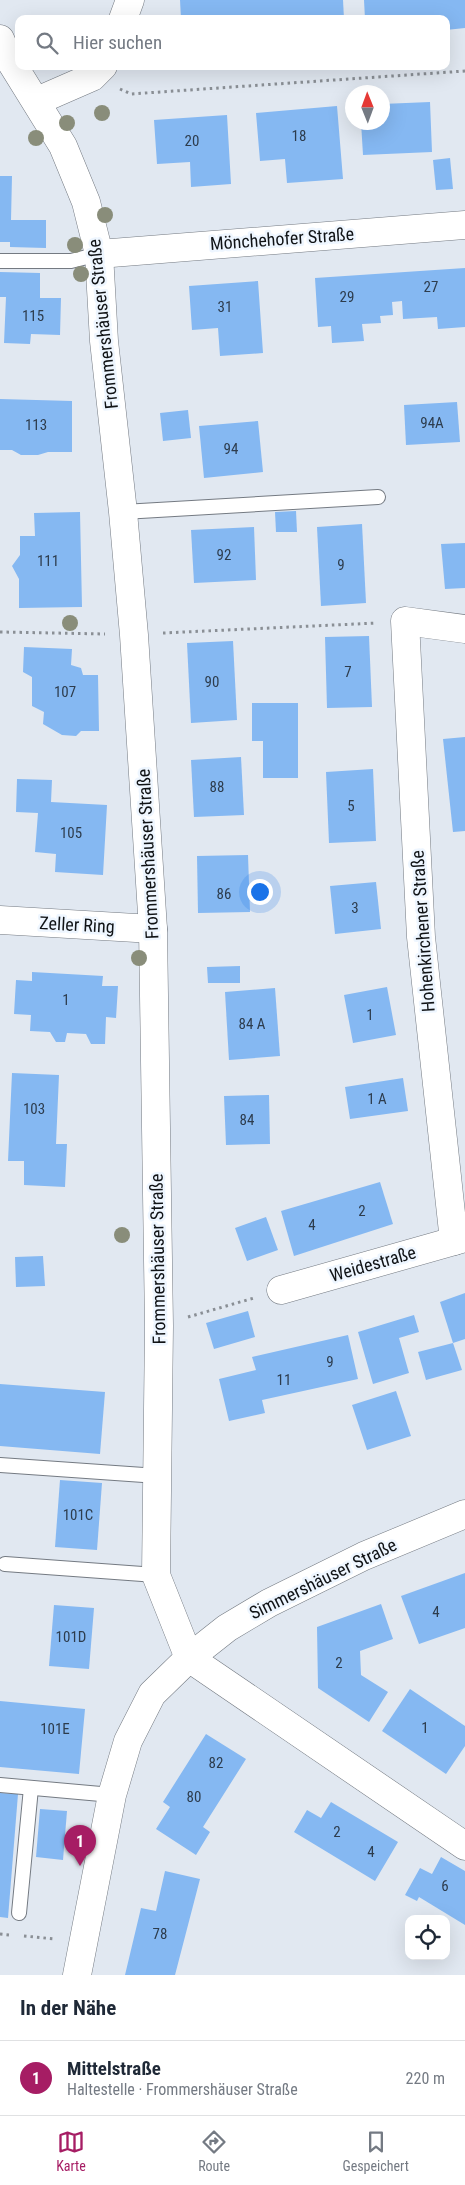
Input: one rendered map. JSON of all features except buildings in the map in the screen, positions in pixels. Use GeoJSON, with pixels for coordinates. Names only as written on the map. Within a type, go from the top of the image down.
{"type":"FeatureCollection","features":[{"type":"Feature","properties":{"kind":"street"},"geometry":{"type":"LineString","coordinates":[[124,15],[130,0]]}},
{"type":"Feature","properties":{"kind":"street","name":"Frommershäuser Straße"},"geometry":{"type":"LineString","coordinates":[[0,39],[15,68]]}},
{"type":"Feature","properties":{"kind":"street","name":"Frommershäuser Straße"},"geometry":{"type":"LineString","coordinates":[[17,70],[63,146],[86,202],[98,254],[104,341],[124,512],[153,929],[159,1326],[156,1575],[189,1658]]}},
{"type":"Feature","properties":{"kind":"street"},"geometry":{"type":"LineString","coordinates":[[37,101],[97,72]]}},
{"type":"Feature","properties":{"kind":"street","name":"Mönchehofer Straße"},"geometry":{"type":"LineString","coordinates":[[98,254],[465,225]]}},
{"type":"Feature","properties":{"kind":"street"},"geometry":{"type":"LineString","coordinates":[[405,621],[465,629]]}},
{"type":"Feature","properties":{"kind":"street","name":"Hohenkirchener Straße"},"geometry":{"type":"LineString","coordinates":[[405,621],[421,937],[460,1239]]}},
{"type":"Feature","properties":{"kind":"street","name":"Zeller Ring"},"geometry":{"type":"LineString","coordinates":[[0,920],[153,929]]}},
{"type":"Feature","properties":{"kind":"street","name":"Weidestraße"},"geometry":{"type":"LineString","coordinates":[[281,1290],[460,1239]]}},
{"type":"Feature","properties":{"kind":"street","name":"Simmershäuser Straße"},"geometry":{"type":"LineString","coordinates":[[189,1658],[227,1628],[269,1603],[364,1556],[465,1514]]}},
{"type":"Feature","properties":{"kind":"street"},"geometry":{"type":"LineString","coordinates":[[77,1975],[112,1795],[128,1741],[152,1694],[189,1658],[465,1846]]}},
{"type":"Feature","properties":{"kind":"lane"},"geometry":{"type":"LineString","coordinates":[[0,261],[71,261],[98,254]]}},
{"type":"Feature","properties":{"kind":"lane"},"geometry":{"type":"LineString","coordinates":[[124,512],[378,498]]}},
{"type":"Feature","properties":{"kind":"lane"},"geometry":{"type":"LineString","coordinates":[[0,1465],[158,1476]]}},
{"type":"Feature","properties":{"kind":"lane"},"geometry":{"type":"LineString","coordinates":[[5,1564],[156,1575]]}},
{"type":"Feature","properties":{"kind":"lane"},"geometry":{"type":"LineString","coordinates":[[0,1785],[112,1795]]}},
{"type":"Feature","properties":{"kind":"lane"},"geometry":{"type":"LineString","coordinates":[[19,1913],[31,1788]]}},
{"type":"Feature","properties":{"kind":"path"},"geometry":{"type":"LineString","coordinates":[[97,72],[131,94],[465,71]]}},
{"type":"Feature","properties":{"kind":"path"},"geometry":{"type":"LineString","coordinates":[[0,632],[134,635],[405,621]]}},
{"type":"Feature","properties":{"kind":"path"},"geometry":{"type":"LineString","coordinates":[[159,1326],[281,1290]]}},
{"type":"Feature","properties":{"kind":"path"},"geometry":{"type":"LineString","coordinates":[[0,1934],[83,1941]]}},
{"type":"Feature","properties":{"kind":"place","name":"Mittelstraße"},"geometry":{"type":"Point","coordinates":[80,1866]}}]}
